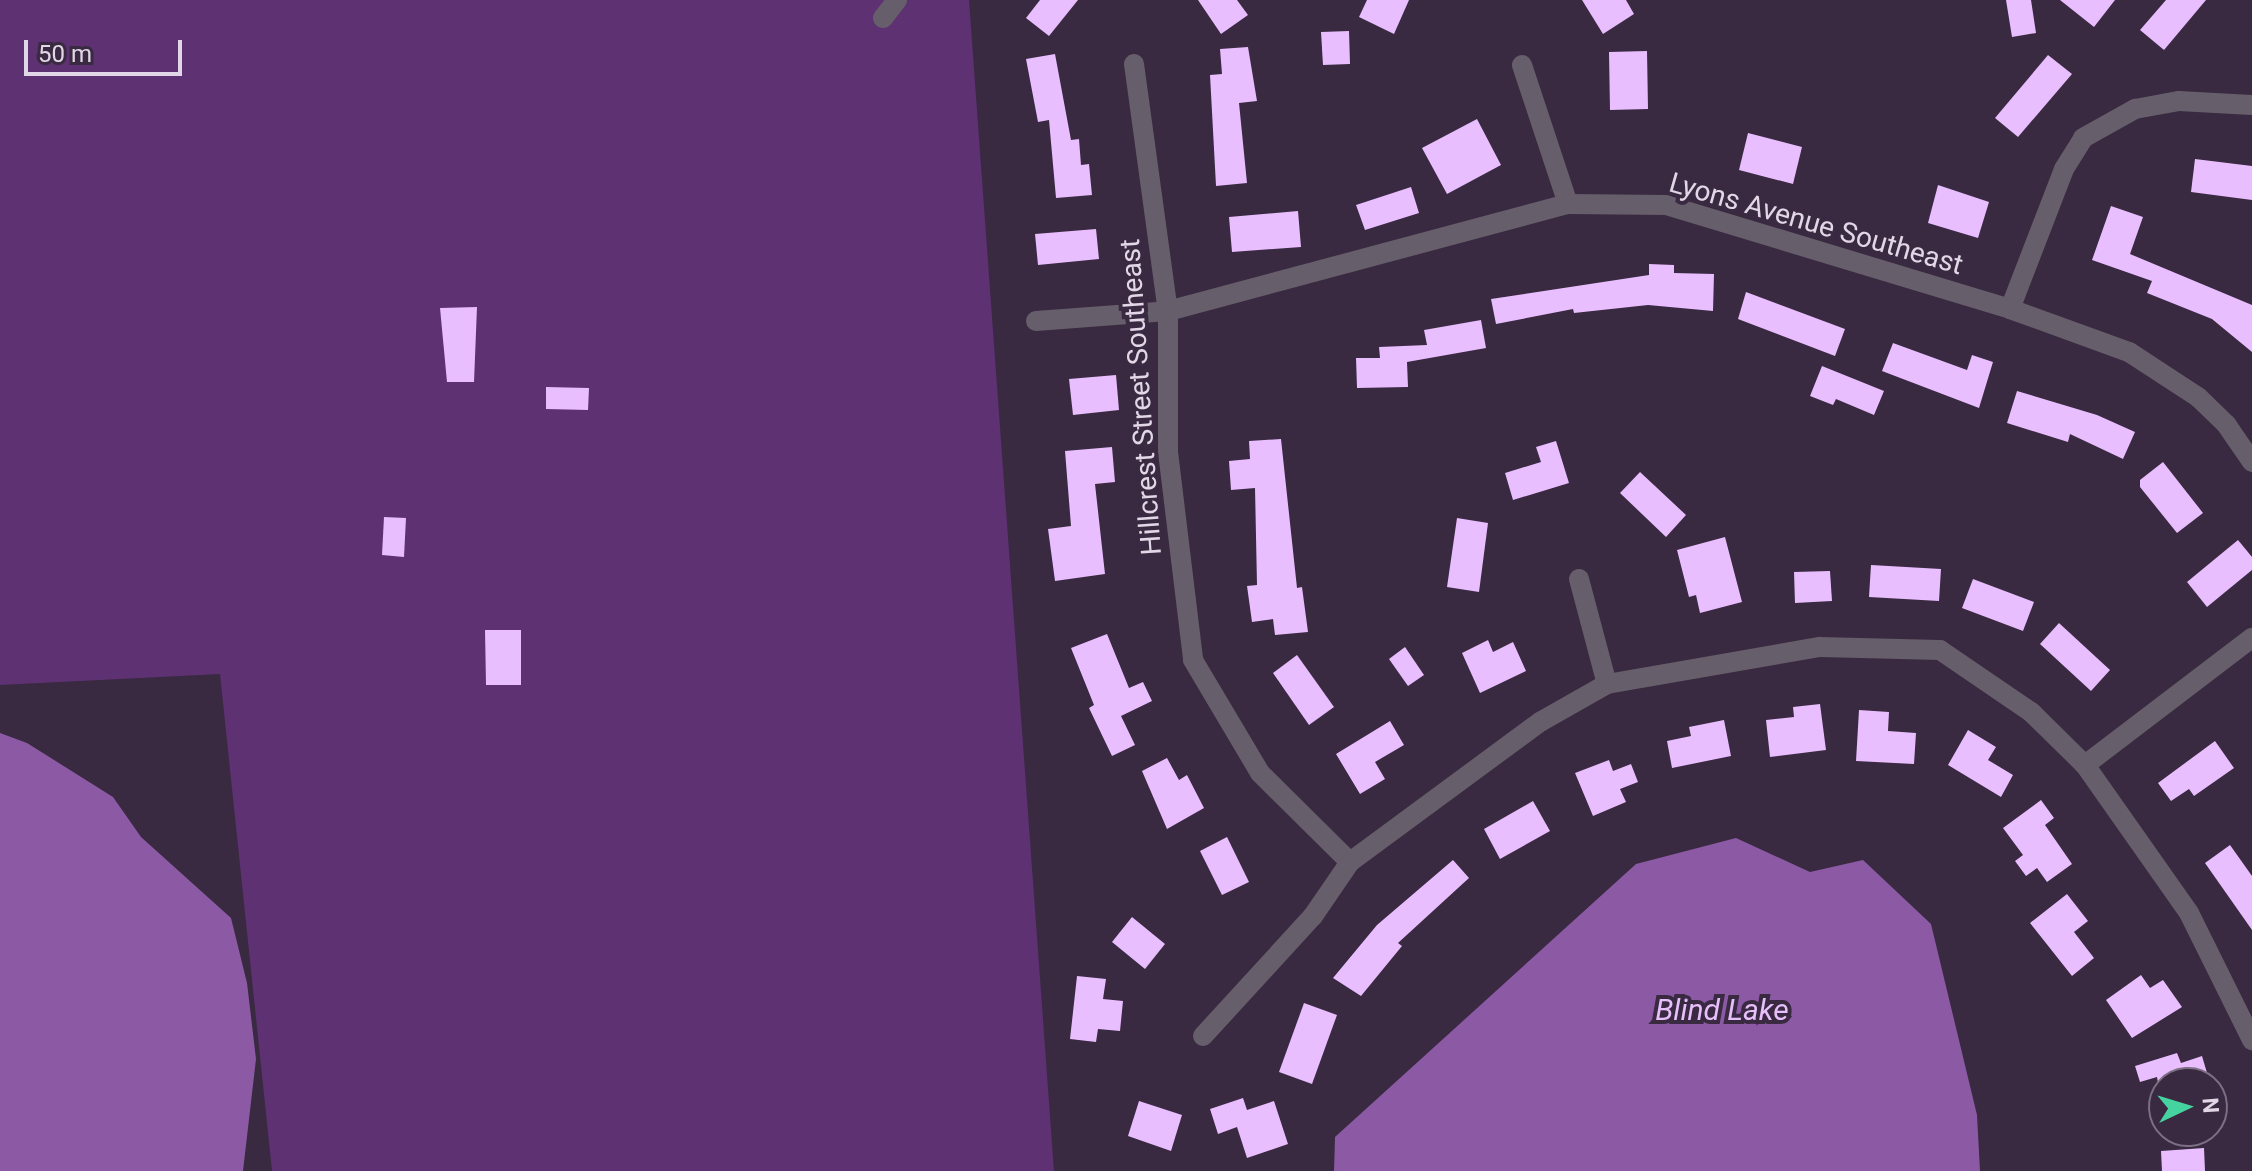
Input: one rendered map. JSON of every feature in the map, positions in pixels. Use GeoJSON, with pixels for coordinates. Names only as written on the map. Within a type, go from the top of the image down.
{"type":"FeatureCollection","features":[{"type":"Feature","properties":{"kind":"street"},"geometry":{"type":"LineString","coordinates":[[883,18],[897,0]]}},
{"type":"Feature","properties":{"kind":"street","name":"Hillcrest Street Southeast"},"geometry":{"type":"LineString","coordinates":[[1134,64],[1168,311],[1168,452],[1193,660],[1260,773],[1350,862]]}},
{"type":"Feature","properties":{"kind":"street"},"geometry":{"type":"LineString","coordinates":[[1522,65],[1568,204]]}},
{"type":"Feature","properties":{"kind":"street"},"geometry":{"type":"LineString","coordinates":[[2010,309],[2064,169],[2083,138],[2135,109],[2179,101],[2252,105]]}},
{"type":"Feature","properties":{"kind":"street","name":"Lyons Avenue Southeast"},"geometry":{"type":"LineString","coordinates":[[1036,321],[1168,311],[1568,204],[1666,205],[2010,309],[2129,352],[2168,373],[2226,424],[2252,462]]}},
{"type":"Feature","properties":{"kind":"street"},"geometry":{"type":"LineString","coordinates":[[1579,579],[1607,684]]}},
{"type":"Feature","properties":{"kind":"street"},"geometry":{"type":"LineString","coordinates":[[2085,765],[2252,638]]}},
{"type":"Feature","properties":{"kind":"street"},"geometry":{"type":"LineString","coordinates":[[1203,1036],[1313,916],[1350,862],[1540,722],[1607,684],[1820,647],[1940,650],[2031,712],[2085,765],[2189,913],[2252,1040]]}},
{"type":"Feature","properties":{"kind":"shaded area"},"geometry":{"type":"Polygon","coordinates":[[[0,0],[969,0],[1054,1171],[272,1171],[220,674],[0,685],[0,0]]]}},
{"type":"Feature","properties":{"kind":"water"},"geometry":{"type":"Polygon","coordinates":[[[0,733],[27,743],[113,797],[141,837],[231,918],[247,983],[256,1059],[243,1171],[0,1171],[0,733]]]}},
{"type":"Feature","properties":{"kind":"water","name":"Blind Lake"},"geometry":{"type":"Polygon","coordinates":[[[1736,838],[1810,872],[1863,860],[1931,924],[1977,1115],[1980,1171],[1334,1171],[1335,1137],[1636,864],[1736,838]]]}},
{"type":"Feature","properties":{"kind":"building"},"geometry":{"type":"Polygon","coordinates":[[[1040,0],[1078,0],[1049,36],[1026,18],[1040,0]]]}},
{"type":"Feature","properties":{"kind":"building"},"geometry":{"type":"Polygon","coordinates":[[[1198,0],[1237,0],[1248,15],[1221,34],[1198,0]]]}},
{"type":"Feature","properties":{"kind":"building"},"geometry":{"type":"Polygon","coordinates":[[[1367,0],[1409,0],[1394,34],[1359,17],[1367,0]]]}},
{"type":"Feature","properties":{"kind":"building"},"geometry":{"type":"Polygon","coordinates":[[[1582,0],[1626,0],[1634,14],[1603,34],[1582,0]]]}},
{"type":"Feature","properties":{"kind":"building"},"geometry":{"type":"Polygon","coordinates":[[[2006,0],[2031,0],[2036,33],[2012,37],[2006,0]]]}},
{"type":"Feature","properties":{"kind":"building"},"geometry":{"type":"Polygon","coordinates":[[[2060,0],[2115,0],[2094,27],[2060,0]]]}},
{"type":"Feature","properties":{"kind":"building"},"geometry":{"type":"Polygon","coordinates":[[[2166,0],[2206,0],[2164,50],[2140,30],[2166,0]]]}},
{"type":"Feature","properties":{"kind":"building"},"geometry":{"type":"Polygon","coordinates":[[[1349,31],[1350,64],[1323,65],[1321,32],[1349,31]]]}},
{"type":"Feature","properties":{"kind":"building"},"geometry":{"type":"Polygon","coordinates":[[[1248,47],[1257,101],[1239,103],[1247,183],[1216,186],[1210,75],[1222,74],[1220,49],[1248,47]]]}},
{"type":"Feature","properties":{"kind":"building"},"geometry":{"type":"Polygon","coordinates":[[[1647,51],[1648,109],[1610,110],[1609,52],[1647,51]]]}},
{"type":"Feature","properties":{"kind":"building"},"geometry":{"type":"Polygon","coordinates":[[[1055,54],[1071,140],[1079,139],[1081,165],[1089,164],[1092,195],[1056,198],[1049,120],[1038,122],[1026,59],[1055,54]]]}},
{"type":"Feature","properties":{"kind":"building"},"geometry":{"type":"Polygon","coordinates":[[[2048,55],[2072,74],[2018,137],[1995,118],[2048,55]]]}},
{"type":"Feature","properties":{"kind":"building"},"geometry":{"type":"Polygon","coordinates":[[[1477,119],[1501,165],[1447,194],[1422,148],[1477,119]]]}},
{"type":"Feature","properties":{"kind":"building"},"geometry":{"type":"Polygon","coordinates":[[[1748,133],[1802,147],[1793,184],[1739,170],[1748,133]]]}},
{"type":"Feature","properties":{"kind":"building"},"geometry":{"type":"Polygon","coordinates":[[[2195,159],[2252,166],[2252,200],[2191,192],[2195,159]]]}},
{"type":"Feature","properties":{"kind":"building"},"geometry":{"type":"Polygon","coordinates":[[[1938,185],[1989,202],[1978,238],[1928,223],[1938,185]]]}},
{"type":"Feature","properties":{"kind":"building"},"geometry":{"type":"Polygon","coordinates":[[[1411,187],[1419,213],[1365,230],[1356,205],[1411,187]]]}},
{"type":"Feature","properties":{"kind":"building"},"geometry":{"type":"Polygon","coordinates":[[[2111,206],[2143,217],[2130,254],[2252,305],[2252,352],[2212,319],[2147,293],[2152,281],[2092,260],[2111,206]]]}},
{"type":"Feature","properties":{"kind":"building"},"geometry":{"type":"Polygon","coordinates":[[[1298,211],[1301,247],[1232,252],[1229,217],[1298,211]]]}},
{"type":"Feature","properties":{"kind":"building"},"geometry":{"type":"Polygon","coordinates":[[[1096,229],[1099,259],[1038,265],[1035,234],[1096,229]]]}},
{"type":"Feature","properties":{"kind":"building"},"geometry":{"type":"Polygon","coordinates":[[[1649,264],[1674,265],[1674,273],[1714,274],[1713,311],[1648,305],[1574,313],[1573,309],[1496,324],[1491,299],[1649,275],[1649,264]]]}},
{"type":"Feature","properties":{"kind":"building"},"geometry":{"type":"Polygon","coordinates":[[[1746,292],[1845,329],[1835,356],[1738,319],[1746,292]]]}},
{"type":"Feature","properties":{"kind":"building"},"geometry":{"type":"Polygon","coordinates":[[[477,307],[474,382],[447,382],[440,308],[477,307]]]}},
{"type":"Feature","properties":{"kind":"building"},"geometry":{"type":"Polygon","coordinates":[[[1481,320],[1486,348],[1407,362],[1408,387],[1357,388],[1356,358],[1380,358],[1379,347],[1427,345],[1424,330],[1481,320]]]}},
{"type":"Feature","properties":{"kind":"building"},"geometry":{"type":"Polygon","coordinates":[[[1893,343],[1967,370],[1972,355],[1993,362],[1979,408],[1882,371],[1893,343]]]}},
{"type":"Feature","properties":{"kind":"building"},"geometry":{"type":"Polygon","coordinates":[[[1822,366],[1884,391],[1874,415],[1836,399],[1833,405],[1810,396],[1822,366]]]}},
{"type":"Feature","properties":{"kind":"building"},"geometry":{"type":"Polygon","coordinates":[[[1116,375],[1119,410],[1073,415],[1069,379],[1116,375]]]}},
{"type":"Feature","properties":{"kind":"building"},"geometry":{"type":"Polygon","coordinates":[[[546,387],[589,388],[588,410],[546,409],[546,387]]]}},
{"type":"Feature","properties":{"kind":"building"},"geometry":{"type":"Polygon","coordinates":[[[2017,391],[2097,415],[2135,432],[2123,459],[2070,434],[2068,442],[2007,423],[2017,391]]]}},
{"type":"Feature","properties":{"kind":"building"},"geometry":{"type":"Polygon","coordinates":[[[1281,439],[1297,588],[1302,587],[1308,632],[1275,635],[1273,619],[1252,622],[1247,586],[1257,585],[1255,488],[1231,490],[1229,461],[1250,459],[1249,441],[1281,439]]]}},
{"type":"Feature","properties":{"kind":"building"},"geometry":{"type":"Polygon","coordinates":[[[1556,441],[1569,483],[1513,500],[1505,473],[1541,462],[1536,447],[1556,441]]]}},
{"type":"Feature","properties":{"kind":"building"},"geometry":{"type":"Polygon","coordinates":[[[1112,447],[1115,482],[1095,484],[1105,574],[1055,581],[1048,529],[1071,526],[1065,451],[1112,447]]]}},
{"type":"Feature","properties":{"kind":"building"},"geometry":{"type":"Polygon","coordinates":[[[2163,462],[2203,513],[2177,533],[2140,487],[2140,480],[2163,462]]]}},
{"type":"Feature","properties":{"kind":"building"},"geometry":{"type":"Polygon","coordinates":[[[1640,472],[1686,515],[1666,537],[1620,493],[1640,472]]]}},
{"type":"Feature","properties":{"kind":"building"},"geometry":{"type":"Polygon","coordinates":[[[384,517],[406,518],[404,557],[382,555],[384,517]]]}},
{"type":"Feature","properties":{"kind":"building"},"geometry":{"type":"Polygon","coordinates":[[[1457,518],[1488,523],[1479,592],[1447,587],[1457,518]]]}},
{"type":"Feature","properties":{"kind":"building"},"geometry":{"type":"Polygon","coordinates":[[[1725,537],[1742,602],[1700,613],[1696,595],[1689,597],[1677,550],[1725,537]]]}},
{"type":"Feature","properties":{"kind":"building"},"geometry":{"type":"Polygon","coordinates":[[[2238,540],[2252,557],[2252,570],[2207,607],[2187,582],[2238,540]]]}},
{"type":"Feature","properties":{"kind":"building"},"geometry":{"type":"Polygon","coordinates":[[[1871,565],[1941,569],[1939,601],[1869,597],[1871,565]]]}},
{"type":"Feature","properties":{"kind":"building"},"geometry":{"type":"Polygon","coordinates":[[[1830,571],[1832,601],[1795,603],[1794,572],[1830,571]]]}},
{"type":"Feature","properties":{"kind":"building"},"geometry":{"type":"Polygon","coordinates":[[[1973,579],[2034,602],[2023,631],[1962,608],[1973,579]]]}},
{"type":"Feature","properties":{"kind":"building"},"geometry":{"type":"Polygon","coordinates":[[[2059,623],[2110,670],[2091,691],[2040,644],[2059,623]]]}},
{"type":"Feature","properties":{"kind":"building"},"geometry":{"type":"Polygon","coordinates":[[[485,630],[521,630],[521,685],[486,685],[485,630]]]}},
{"type":"Feature","properties":{"kind":"building"},"geometry":{"type":"Polygon","coordinates":[[[1107,634],[1129,688],[1143,682],[1152,701],[1121,716],[1135,745],[1112,756],[1089,708],[1094,705],[1071,648],[1107,634]]]}},
{"type":"Feature","properties":{"kind":"building"},"geometry":{"type":"Polygon","coordinates":[[[1488,640],[1493,652],[1513,642],[1526,671],[1480,693],[1462,653],[1488,640]]]}},
{"type":"Feature","properties":{"kind":"building"},"geometry":{"type":"Polygon","coordinates":[[[1405,647],[1424,675],[1408,686],[1389,659],[1405,647]]]}},
{"type":"Feature","properties":{"kind":"building"},"geometry":{"type":"Polygon","coordinates":[[[1297,655],[1334,707],[1309,725],[1273,673],[1297,655]]]}},
{"type":"Feature","properties":{"kind":"building"},"geometry":{"type":"Polygon","coordinates":[[[1820,704],[1826,750],[1770,757],[1766,720],[1794,717],[1793,707],[1820,704]]]}},
{"type":"Feature","properties":{"kind":"building"},"geometry":{"type":"Polygon","coordinates":[[[1859,710],[1889,712],[1888,731],[1916,733],[1914,764],[1856,761],[1859,710]]]}},
{"type":"Feature","properties":{"kind":"building"},"geometry":{"type":"Polygon","coordinates":[[[1724,720],[1731,756],[1672,768],[1667,741],[1691,736],[1689,727],[1724,720]]]}},
{"type":"Feature","properties":{"kind":"building"},"geometry":{"type":"Polygon","coordinates":[[[1390,721],[1404,745],[1375,762],[1385,779],[1360,794],[1336,754],[1390,721]]]}},
{"type":"Feature","properties":{"kind":"building"},"geometry":{"type":"Polygon","coordinates":[[[1968,730],[1996,747],[1988,760],[2013,775],[2001,797],[1948,765],[1968,730]]]}},
{"type":"Feature","properties":{"kind":"building"},"geometry":{"type":"Polygon","coordinates":[[[2215,741],[2234,768],[2194,796],[2189,789],[2171,801],[2158,783],[2215,741]]]}},
{"type":"Feature","properties":{"kind":"building"},"geometry":{"type":"Polygon","coordinates":[[[1167,758],[1179,780],[1187,775],[1204,808],[1167,829],[1142,771],[1167,758]]]}},
{"type":"Feature","properties":{"kind":"building"},"geometry":{"type":"Polygon","coordinates":[[[1609,760],[1613,771],[1631,764],[1638,782],[1620,789],[1626,802],[1593,816],[1575,773],[1609,760]]]}},
{"type":"Feature","properties":{"kind":"building"},"geometry":{"type":"Polygon","coordinates":[[[2041,800],[2054,818],[2045,825],[2072,864],[2047,882],[2037,868],[2026,876],[2015,861],[2023,855],[2003,828],[2041,800]]]}},
{"type":"Feature","properties":{"kind":"building"},"geometry":{"type":"Polygon","coordinates":[[[1533,801],[1550,831],[1500,859],[1484,829],[1533,801]]]}},
{"type":"Feature","properties":{"kind":"building"},"geometry":{"type":"Polygon","coordinates":[[[1227,837],[1249,882],[1222,895],[1200,851],[1227,837]]]}},
{"type":"Feature","properties":{"kind":"building"},"geometry":{"type":"Polygon","coordinates":[[[2230,845],[2252,876],[2252,930],[2205,863],[2230,845]]]}},
{"type":"Feature","properties":{"kind":"building"},"geometry":{"type":"Polygon","coordinates":[[[1453,860],[1469,878],[1398,943],[1402,946],[1361,996],[1333,978],[1377,925],[1453,860]]]}},
{"type":"Feature","properties":{"kind":"building"},"geometry":{"type":"Polygon","coordinates":[[[2067,894],[2088,921],[2074,932],[2094,958],[2072,976],[2030,923],[2067,894]]]}},
{"type":"Feature","properties":{"kind":"building"},"geometry":{"type":"Polygon","coordinates":[[[1132,917],[1165,944],[1145,969],[1112,942],[1132,917]]]}},
{"type":"Feature","properties":{"kind":"building"},"geometry":{"type":"Polygon","coordinates":[[[2141,975],[2150,988],[2163,980],[2182,1007],[2132,1038],[2106,1000],[2141,975]]]}},
{"type":"Feature","properties":{"kind":"building"},"geometry":{"type":"Polygon","coordinates":[[[1077,976],[1106,979],[1103,999],[1123,1001],[1120,1031],[1098,1029],[1096,1042],[1070,1039],[1077,976]]]}},
{"type":"Feature","properties":{"kind":"building"},"geometry":{"type":"Polygon","coordinates":[[[1304,1003],[1337,1015],[1312,1084],[1279,1072],[1304,1003]]]}},
{"type":"Feature","properties":{"kind":"building"},"geometry":{"type":"Polygon","coordinates":[[[2177,1053],[2181,1063],[2202,1056],[2205,1067],[2148,1067],[2148,1080],[2140,1082],[2135,1066],[2177,1053]]]}},
{"type":"Feature","properties":{"kind":"building"},"geometry":{"type":"Polygon","coordinates":[[[1243,1098],[1247,1110],[1274,1101],[1288,1144],[1247,1158],[1237,1127],[1218,1134],[1210,1109],[1243,1098]]]}},
{"type":"Feature","properties":{"kind":"building"},"geometry":{"type":"Polygon","coordinates":[[[1139,1101],[1182,1115],[1171,1151],[1128,1136],[1139,1101]]]}},
{"type":"Feature","properties":{"kind":"building"},"geometry":{"type":"Polygon","coordinates":[[[2204,1148],[2205,1171],[2162,1171],[2161,1151],[2204,1148]]]}}]}
